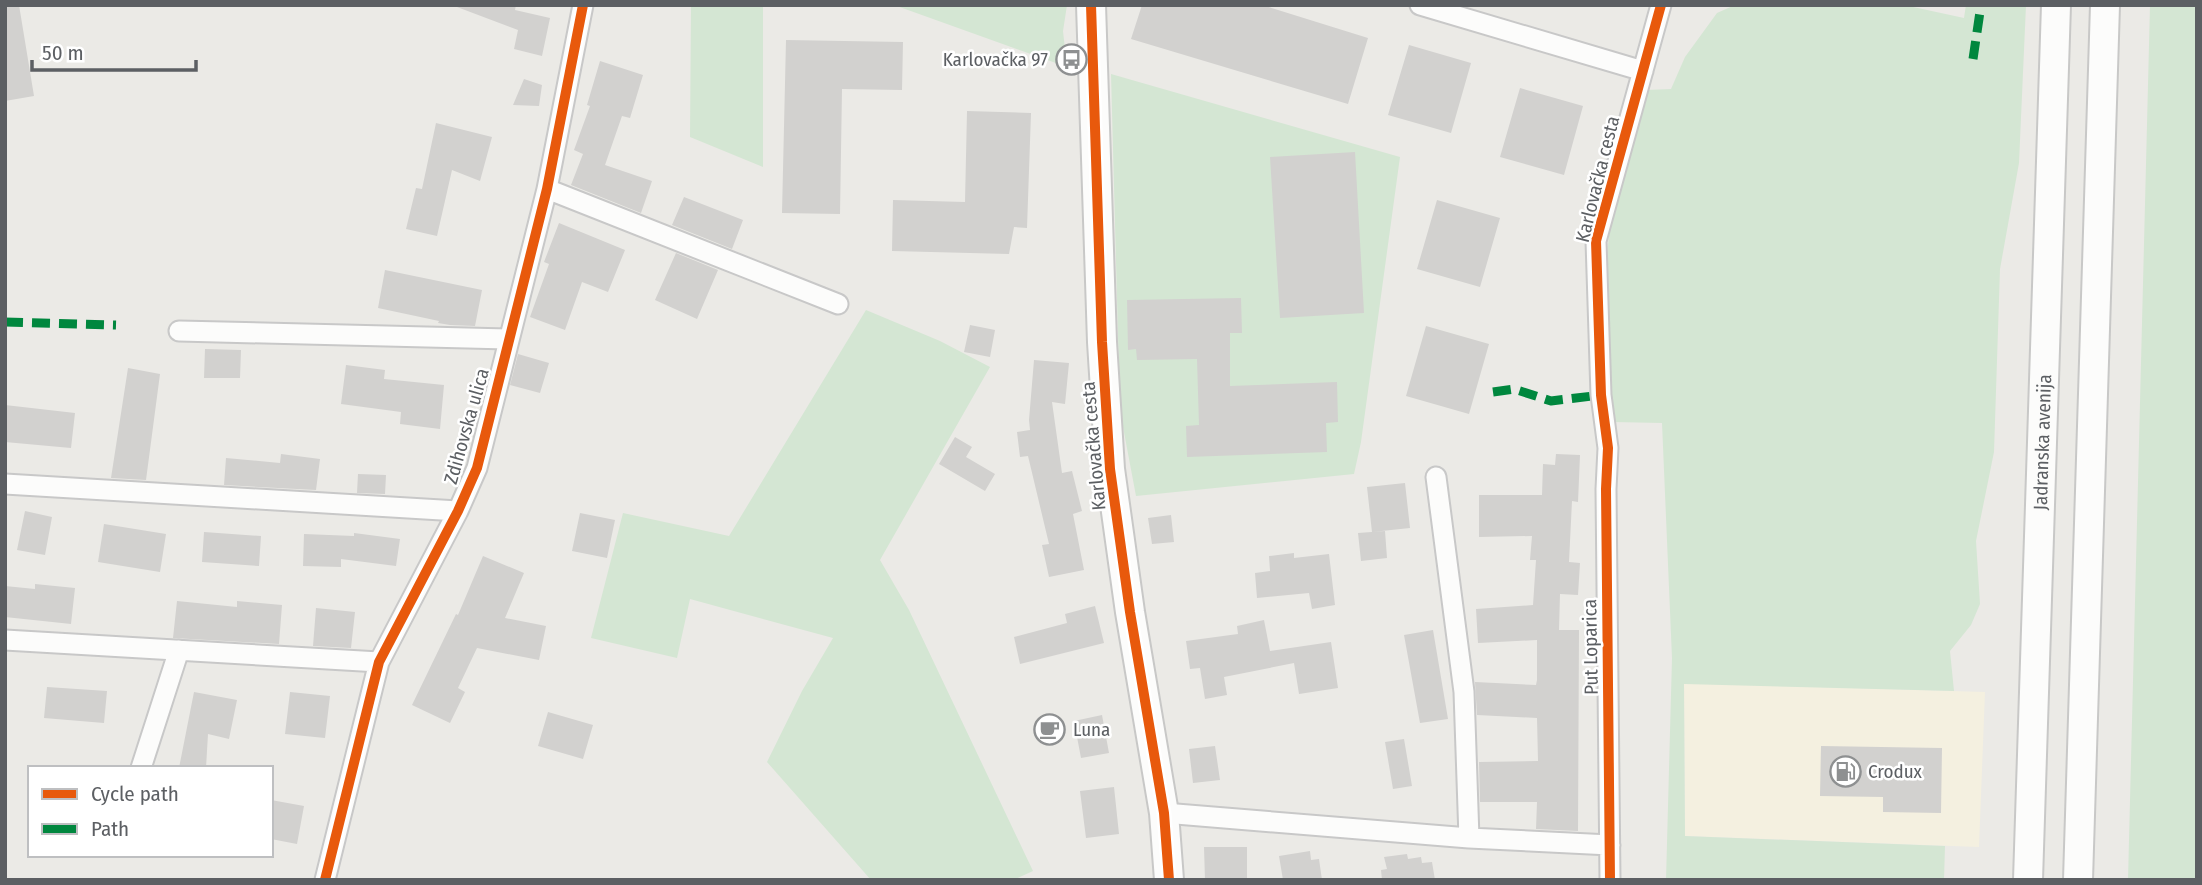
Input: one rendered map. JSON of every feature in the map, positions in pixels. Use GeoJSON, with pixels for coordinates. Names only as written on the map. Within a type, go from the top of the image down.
{"type":"FeatureCollection","features":[{"type":"Feature","properties":{"kind":"main road","name":"Karlovačka cesta"},"geometry":{"type":"LineString","coordinates":[[1091,5],[1102,342],[1110,469],[1130,612],[1164,813],[1169,880]]}},
{"type":"Feature","properties":{"kind":"main road","name":"Jadranska avenija"},"geometry":{"type":"LineString","coordinates":[[2028,880],[2056,5]]}},
{"type":"Feature","properties":{"kind":"main road"},"geometry":{"type":"LineString","coordinates":[[2078,880],[2105,5]]}},
{"type":"Feature","properties":{"kind":"street","name":"Zdihovska ulica"},"geometry":{"type":"LineString","coordinates":[[325,880],[379,662],[458,511],[477,468],[547,189],[583,5]]}},
{"type":"Feature","properties":{"kind":"street"},"geometry":{"type":"LineString","coordinates":[[1420,5],[1643,71]]}},
{"type":"Feature","properties":{"kind":"street","name":"Karlovačka cesta"},"geometry":{"type":"LineString","coordinates":[[1608,448],[1601,395],[1596,241],[1661,5]]}},
{"type":"Feature","properties":{"kind":"street"},"geometry":{"type":"LineString","coordinates":[[547,189],[838,304]]}},
{"type":"Feature","properties":{"kind":"street","name":"Zdihovska ulica"},"geometry":{"type":"LineString","coordinates":[[179,331],[508,339]]}},
{"type":"Feature","properties":{"kind":"street","name":"Put Loparica"},"geometry":{"type":"LineString","coordinates":[[1608,448],[1606,489],[1611,880]]}},
{"type":"Feature","properties":{"kind":"street"},"geometry":{"type":"LineString","coordinates":[[1436,477],[1464,692],[1469,838]]}},
{"type":"Feature","properties":{"kind":"street","name":"Zdihovska ulica"},"geometry":{"type":"LineString","coordinates":[[5,484],[458,511]]}},
{"type":"Feature","properties":{"kind":"street"},"geometry":{"type":"LineString","coordinates":[[5,640],[379,662]]}},
{"type":"Feature","properties":{"kind":"street"},"geometry":{"type":"LineString","coordinates":[[142,766],[179,650]]}},
{"type":"Feature","properties":{"kind":"street"},"geometry":{"type":"LineString","coordinates":[[1164,813],[1469,838],[1610,845]]}},
{"type":"Feature","properties":{"kind":"shaded area"},"geometry":{"type":"Polygon","coordinates":[[[1684,683],[1985,692],[1979,847],[1685,836],[1684,683]]]}},
{"type":"Feature","properties":{"kind":"green space"},"geometry":{"type":"Polygon","coordinates":[[[691,5],[763,5],[763,167],[690,137],[691,5]]]}},
{"type":"Feature","properties":{"kind":"green space"},"geometry":{"type":"Polygon","coordinates":[[[894,5],[1067,5],[1063,31],[1067,67],[894,5]]]}},
{"type":"Feature","properties":{"kind":"green space"},"geometry":{"type":"Polygon","coordinates":[[[1735,5],[1904,5],[1964,18],[1966,5],[2026,5],[2019,163],[2000,269],[1994,452],[1976,541],[1980,604],[1971,625],[1950,651],[1954,691],[1684,684],[1685,836],[1945,846],[1944,880],[1666,880],[1672,658],[1662,423],[1613,422],[1605,274],[1610,226],[1646,90],[1671,89],[1685,57],[1717,13],[1735,5]]]}},
{"type":"Feature","properties":{"kind":"green space"},"geometry":{"type":"Polygon","coordinates":[[[2150,5],[2197,5],[2197,880],[2128,880],[2150,5]]]}},
{"type":"Feature","properties":{"kind":"green space"},"geometry":{"type":"Polygon","coordinates":[[[1111,74],[1400,157],[1361,442],[1354,474],[1136,496],[1120,411],[1111,74]]]}},
{"type":"Feature","properties":{"kind":"green space"},"geometry":{"type":"Polygon","coordinates":[[[866,310],[940,341],[990,367],[880,560],[909,610],[1033,871],[1013,880],[871,880],[767,762],[802,691],[833,638],[690,599],[677,658],[591,638],[623,513],[729,536],[866,310]]]}},
{"type":"Feature","properties":{"kind":"building"},"geometry":{"type":"Polygon","coordinates":[[[5,5],[19,5],[34,96],[5,101],[5,5]]]}},
{"type":"Feature","properties":{"kind":"building"},"geometry":{"type":"Polygon","coordinates":[[[516,5],[515,10],[550,18],[542,56],[514,49],[518,30],[457,7],[516,5]]]}},
{"type":"Feature","properties":{"kind":"building"},"geometry":{"type":"Polygon","coordinates":[[[1142,5],[1262,5],[1368,38],[1348,104],[1131,39],[1142,5]]]}},
{"type":"Feature","properties":{"kind":"building"},"geometry":{"type":"Polygon","coordinates":[[[786,40],[903,42],[902,90],[842,89],[840,214],[782,213],[786,40]]]}},
{"type":"Feature","properties":{"kind":"building"},"geometry":{"type":"Polygon","coordinates":[[[1409,45],[1471,63],[1451,133],[1388,115],[1409,45]]]}},
{"type":"Feature","properties":{"kind":"building"},"geometry":{"type":"Polygon","coordinates":[[[600,61],[643,75],[630,118],[622,116],[605,165],[652,181],[641,213],[571,185],[583,154],[574,150],[590,106],[587,105],[600,61]]]}},
{"type":"Feature","properties":{"kind":"building"},"geometry":{"type":"Polygon","coordinates":[[[524,79],[542,85],[539,106],[513,105],[524,79]]]}},
{"type":"Feature","properties":{"kind":"building"},"geometry":{"type":"Polygon","coordinates":[[[1520,88],[1583,106],[1564,175],[1500,157],[1520,88]]]}},
{"type":"Feature","properties":{"kind":"building"},"geometry":{"type":"Polygon","coordinates":[[[967,111],[1031,113],[1027,228],[1014,227],[1009,254],[892,251],[893,200],[965,202],[967,111]]]}},
{"type":"Feature","properties":{"kind":"building"},"geometry":{"type":"Polygon","coordinates":[[[436,123],[492,137],[480,181],[452,170],[437,236],[406,229],[416,188],[422,189],[436,123]]]}},
{"type":"Feature","properties":{"kind":"building"},"geometry":{"type":"Polygon","coordinates":[[[1355,152],[1364,313],[1280,318],[1270,157],[1355,152]]]}},
{"type":"Feature","properties":{"kind":"building"},"geometry":{"type":"Polygon","coordinates":[[[684,197],[743,220],[732,249],[672,225],[684,197]]]}},
{"type":"Feature","properties":{"kind":"building"},"geometry":{"type":"Polygon","coordinates":[[[1437,200],[1500,218],[1480,287],[1417,269],[1437,200]]]}},
{"type":"Feature","properties":{"kind":"building"},"geometry":{"type":"Polygon","coordinates":[[[559,223],[625,250],[608,292],[582,282],[565,330],[530,317],[549,264],[544,262],[559,223]]]}},
{"type":"Feature","properties":{"kind":"building"},"geometry":{"type":"Polygon","coordinates":[[[676,253],[718,270],[697,319],[655,300],[676,253]]]}},
{"type":"Feature","properties":{"kind":"building"},"geometry":{"type":"Polygon","coordinates":[[[385,270],[482,290],[475,326],[438,323],[439,321],[378,308],[385,270]]]}},
{"type":"Feature","properties":{"kind":"building"},"geometry":{"type":"Polygon","coordinates":[[[1241,298],[1242,333],[1230,333],[1230,386],[1337,382],[1338,422],[1326,423],[1327,452],[1187,457],[1186,426],[1199,425],[1197,359],[1137,360],[1136,349],[1128,350],[1127,300],[1241,298]]]}},
{"type":"Feature","properties":{"kind":"building"},"geometry":{"type":"Polygon","coordinates":[[[970,325],[995,330],[990,357],[964,352],[970,325]]]}},
{"type":"Feature","properties":{"kind":"building"},"geometry":{"type":"Polygon","coordinates":[[[1426,326],[1489,344],[1469,414],[1406,396],[1426,326]]]}},
{"type":"Feature","properties":{"kind":"building"},"geometry":{"type":"Polygon","coordinates":[[[205,349],[241,350],[240,378],[204,378],[205,349]]]}},
{"type":"Feature","properties":{"kind":"building"},"geometry":{"type":"Polygon","coordinates":[[[518,354],[549,363],[540,393],[510,385],[518,354]]]}},
{"type":"Feature","properties":{"kind":"building"},"geometry":{"type":"Polygon","coordinates":[[[1034,360],[1069,363],[1065,404],[1052,402],[1062,473],[1072,471],[1082,511],[1073,514],[1084,570],[1049,577],[1042,545],[1049,544],[1028,456],[1020,457],[1017,432],[1030,430],[1034,360]]]}},
{"type":"Feature","properties":{"kind":"building"},"geometry":{"type":"Polygon","coordinates":[[[346,365],[385,370],[384,379],[444,385],[440,429],[400,424],[401,412],[341,404],[346,365]]]}},
{"type":"Feature","properties":{"kind":"building"},"geometry":{"type":"Polygon","coordinates":[[[128,368],[160,374],[146,480],[111,478],[128,368]]]}},
{"type":"Feature","properties":{"kind":"building"},"geometry":{"type":"Polygon","coordinates":[[[5,405],[75,413],[71,448],[5,442],[5,405]]]}},
{"type":"Feature","properties":{"kind":"building"},"geometry":{"type":"Polygon","coordinates":[[[955,437],[972,447],[966,457],[995,474],[985,491],[939,464],[955,437]]]}},
{"type":"Feature","properties":{"kind":"building"},"geometry":{"type":"Polygon","coordinates":[[[281,454],[320,459],[316,490],[224,485],[226,458],[280,463],[281,454]]]}},
{"type":"Feature","properties":{"kind":"building"},"geometry":{"type":"Polygon","coordinates":[[[1556,454],[1580,455],[1578,502],[1572,501],[1569,562],[1580,563],[1578,595],[1560,594],[1559,630],[1579,630],[1578,831],[1536,829],[1537,802],[1480,802],[1479,762],[1538,761],[1537,718],[1477,715],[1475,682],[1536,685],[1537,680],[1537,640],[1478,643],[1476,609],[1533,605],[1536,560],[1530,560],[1532,536],[1479,537],[1479,495],[1542,495],[1543,464],[1555,465],[1556,454]]]}},
{"type":"Feature","properties":{"kind":"building"},"geometry":{"type":"Polygon","coordinates":[[[358,474],[386,475],[385,494],[357,493],[358,474]]]}},
{"type":"Feature","properties":{"kind":"building"},"geometry":{"type":"Polygon","coordinates":[[[1405,483],[1410,528],[1372,532],[1367,487],[1405,483]]]}},
{"type":"Feature","properties":{"kind":"building"},"geometry":{"type":"Polygon","coordinates":[[[25,511],[52,517],[45,555],[17,550],[25,511]]]}},
{"type":"Feature","properties":{"kind":"building"},"geometry":{"type":"Polygon","coordinates":[[[580,513],[615,520],[607,558],[572,551],[580,513]]]}},
{"type":"Feature","properties":{"kind":"building"},"geometry":{"type":"Polygon","coordinates":[[[1171,515],[1174,542],[1152,544],[1148,518],[1171,515]]]}},
{"type":"Feature","properties":{"kind":"building"},"geometry":{"type":"Polygon","coordinates":[[[104,524],[166,534],[160,572],[98,562],[104,524]]]}},
{"type":"Feature","properties":{"kind":"building"},"geometry":{"type":"Polygon","coordinates":[[[1385,531],[1387,558],[1361,561],[1358,533],[1385,531]]]}},
{"type":"Feature","properties":{"kind":"building"},"geometry":{"type":"Polygon","coordinates":[[[204,532],[261,536],[259,566],[202,562],[204,532]]]}},
{"type":"Feature","properties":{"kind":"building"},"geometry":{"type":"Polygon","coordinates":[[[354,533],[400,539],[396,566],[341,559],[341,567],[303,566],[304,534],[354,536],[354,533]]]}},
{"type":"Feature","properties":{"kind":"building"},"geometry":{"type":"Polygon","coordinates":[[[1294,553],[1294,558],[1329,554],[1335,605],[1312,609],[1309,593],[1257,598],[1255,573],[1270,571],[1269,556],[1294,553]]]}},
{"type":"Feature","properties":{"kind":"building"},"geometry":{"type":"Polygon","coordinates":[[[483,556],[524,573],[505,618],[546,626],[539,660],[477,648],[458,688],[465,692],[450,723],[412,705],[456,614],[458,615],[483,556]]]}},
{"type":"Feature","properties":{"kind":"building"},"geometry":{"type":"Polygon","coordinates":[[[35,584],[75,588],[71,624],[5,617],[5,586],[35,589],[35,584]]]}},
{"type":"Feature","properties":{"kind":"building"},"geometry":{"type":"Polygon","coordinates":[[[177,601],[237,607],[237,601],[282,605],[279,644],[173,638],[177,601]]]}},
{"type":"Feature","properties":{"kind":"building"},"geometry":{"type":"Polygon","coordinates":[[[1095,606],[1104,643],[1020,664],[1014,637],[1067,623],[1065,614],[1095,606]]]}},
{"type":"Feature","properties":{"kind":"building"},"geometry":{"type":"Polygon","coordinates":[[[316,608],[355,612],[351,648],[313,646],[316,608]]]}},
{"type":"Feature","properties":{"kind":"building"},"geometry":{"type":"Polygon","coordinates":[[[1264,620],[1270,651],[1331,642],[1338,688],[1299,694],[1294,663],[1224,677],[1227,695],[1205,699],[1200,668],[1190,669],[1186,641],[1238,634],[1237,626],[1264,620]]]}},
{"type":"Feature","properties":{"kind":"building"},"geometry":{"type":"Polygon","coordinates":[[[1433,630],[1448,719],[1420,723],[1404,635],[1433,630]]]}},
{"type":"Feature","properties":{"kind":"building"},"geometry":{"type":"Polygon","coordinates":[[[47,687],[107,691],[104,723],[44,718],[47,687]]]}},
{"type":"Feature","properties":{"kind":"building"},"geometry":{"type":"Polygon","coordinates":[[[194,692],[237,700],[229,739],[208,734],[206,766],[179,766],[194,692]]]}},
{"type":"Feature","properties":{"kind":"building"},"geometry":{"type":"Polygon","coordinates":[[[290,692],[330,696],[325,738],[285,734],[290,692]]]}},
{"type":"Feature","properties":{"kind":"building"},"geometry":{"type":"Polygon","coordinates":[[[548,712],[593,725],[583,759],[538,746],[548,712]]]}},
{"type":"Feature","properties":{"kind":"building"},"geometry":{"type":"Polygon","coordinates":[[[1102,715],[1109,753],[1081,758],[1074,721],[1102,715]]]}},
{"type":"Feature","properties":{"kind":"building"},"geometry":{"type":"Polygon","coordinates":[[[1404,739],[1412,786],[1393,789],[1385,742],[1404,739]]]}},
{"type":"Feature","properties":{"kind":"building"},"geometry":{"type":"Polygon","coordinates":[[[1215,746],[1220,780],[1193,783],[1189,749],[1215,746]]]}},
{"type":"Feature","properties":{"kind":"building"},"geometry":{"type":"Polygon","coordinates":[[[1821,746],[1942,748],[1941,813],[1883,812],[1883,797],[1820,796],[1821,746]]]}},
{"type":"Feature","properties":{"kind":"building"},"geometry":{"type":"Polygon","coordinates":[[[1114,787],[1119,834],[1086,838],[1080,791],[1114,787]]]}},
{"type":"Feature","properties":{"kind":"building"},"geometry":{"type":"Polygon","coordinates":[[[273,800],[304,806],[297,844],[273,839],[273,800]]]}},
{"type":"Feature","properties":{"kind":"building"},"geometry":{"type":"Polygon","coordinates":[[[1204,847],[1247,847],[1247,880],[1205,880],[1204,847]]]}},
{"type":"Feature","properties":{"kind":"building"},"geometry":{"type":"Polygon","coordinates":[[[1310,851],[1311,860],[1319,859],[1322,880],[1283,880],[1279,856],[1310,851]]]}},
{"type":"Feature","properties":{"kind":"building"},"geometry":{"type":"Polygon","coordinates":[[[1407,854],[1408,859],[1421,857],[1422,863],[1432,862],[1435,880],[1382,880],[1381,870],[1387,869],[1384,857],[1407,854]]]}},
{"type":"Feature","properties":{"kind":"marked path"},"geometry":{"type":"LineString","coordinates":[[1973,59],[1981,5]]}},
{"type":"Feature","properties":{"kind":"marked path"},"geometry":{"type":"LineString","coordinates":[[5,322],[116,325]]}},
{"type":"Feature","properties":{"kind":"marked path"},"geometry":{"type":"LineString","coordinates":[[1493,392],[1514,389],[1551,401],[1601,395]]}},
{"type":"Feature","properties":{"kind":"cycle path"},"geometry":{"type":"LineString","coordinates":[[325,880],[379,662],[458,511],[477,468],[547,189],[583,5]]}},
{"type":"Feature","properties":{"kind":"cycle path"},"geometry":{"type":"LineString","coordinates":[[1091,5],[1102,342],[1110,469],[1130,612],[1164,813],[1169,880]]}},
{"type":"Feature","properties":{"kind":"cycle path"},"geometry":{"type":"LineString","coordinates":[[1610,880],[1606,489],[1608,448],[1601,395],[1596,241],[1661,5]]}},
{"type":"Feature","properties":{"kind":"place","name":"Karlovačka 97"},"geometry":{"type":"Point","coordinates":[1071,59]}},
{"type":"Feature","properties":{"kind":"place","name":"Luna"},"geometry":{"type":"Point","coordinates":[1050,729]}},
{"type":"Feature","properties":{"kind":"place","name":"Crodux"},"geometry":{"type":"Point","coordinates":[1845,771]}}]}
